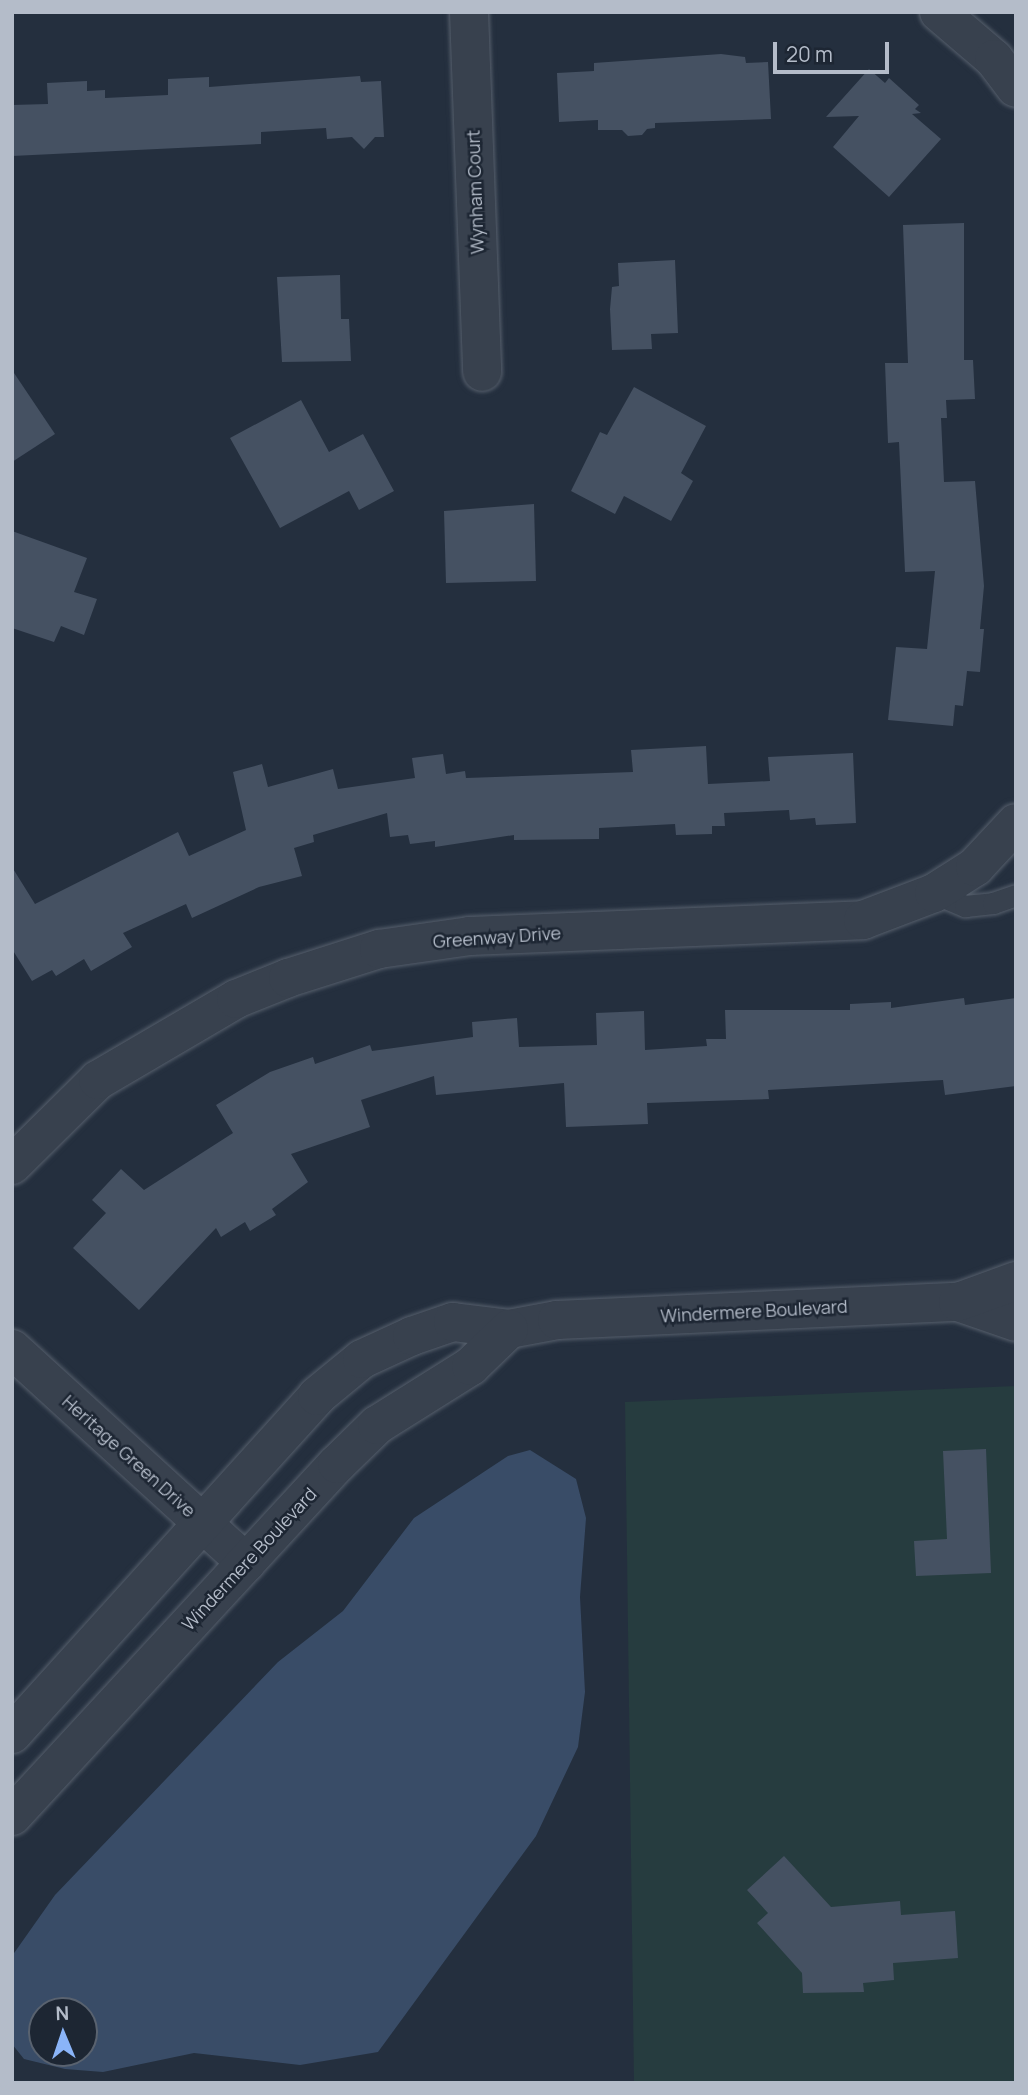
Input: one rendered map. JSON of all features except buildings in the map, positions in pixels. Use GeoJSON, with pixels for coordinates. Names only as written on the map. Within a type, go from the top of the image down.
{"type":"FeatureCollection","features":[{"type":"Feature","properties":{"kind":"street","name":"Wynham Court"},"geometry":{"type":"LineString","coordinates":[[469,12],[482,372]]}},
{"type":"Feature","properties":{"kind":"street"},"geometry":{"type":"LineString","coordinates":[[939,12],[994,59],[1016,88]]}},
{"type":"Feature","properties":{"kind":"street","name":"Greenway Drive"},"geometry":{"type":"LineString","coordinates":[[12,1165],[98,1080],[155,1043],[236,999],[379,949],[470,936],[863,920],[934,893],[975,867],[1016,822]]}},
{"type":"Feature","properties":{"kind":"street","name":"Windermere Boulevard"},"geometry":{"type":"LineString","coordinates":[[12,1734],[317,1396],[362,1359],[453,1322],[509,1329],[557,1320],[958,1302],[1016,1280]]}},
{"type":"Feature","properties":{"kind":"street","name":"Windermere Boulevard"},"geometry":{"type":"LineString","coordinates":[[958,1302],[1016,1322]]}},
{"type":"Feature","properties":{"kind":"street","name":"Windermere Boulevard"},"geometry":{"type":"LineString","coordinates":[[12,1816],[377,1425],[471,1366],[509,1329]]}},
{"type":"Feature","properties":{"kind":"street","name":"Heritage Green Drive"},"geometry":{"type":"LineString","coordinates":[[12,1349],[246,1563]]}},
{"type":"Feature","properties":{"kind":"lane"},"geometry":{"type":"LineString","coordinates":[[934,893],[965,906],[993,904],[1016,895]]}},
{"type":"Feature","properties":{"kind":"green space"},"geometry":{"type":"Polygon","coordinates":[[[1016,1386],[1016,2081],[634,2083],[625,1402],[1016,1386]]]}},
{"type":"Feature","properties":{"kind":"water"},"geometry":{"type":"Polygon","coordinates":[[[530,1450],[576,1479],[586,1518],[580,1597],[585,1692],[578,1747],[536,1836],[378,2052],[300,2065],[194,2053],[103,2072],[65,2069],[57,2067],[98,2067],[98,1997],[28,1997],[28,2060],[24,2059],[12,2044],[12,1956],[55,1895],[278,1662],[343,1611],[414,1518],[508,1456],[530,1450]]]}}]}
